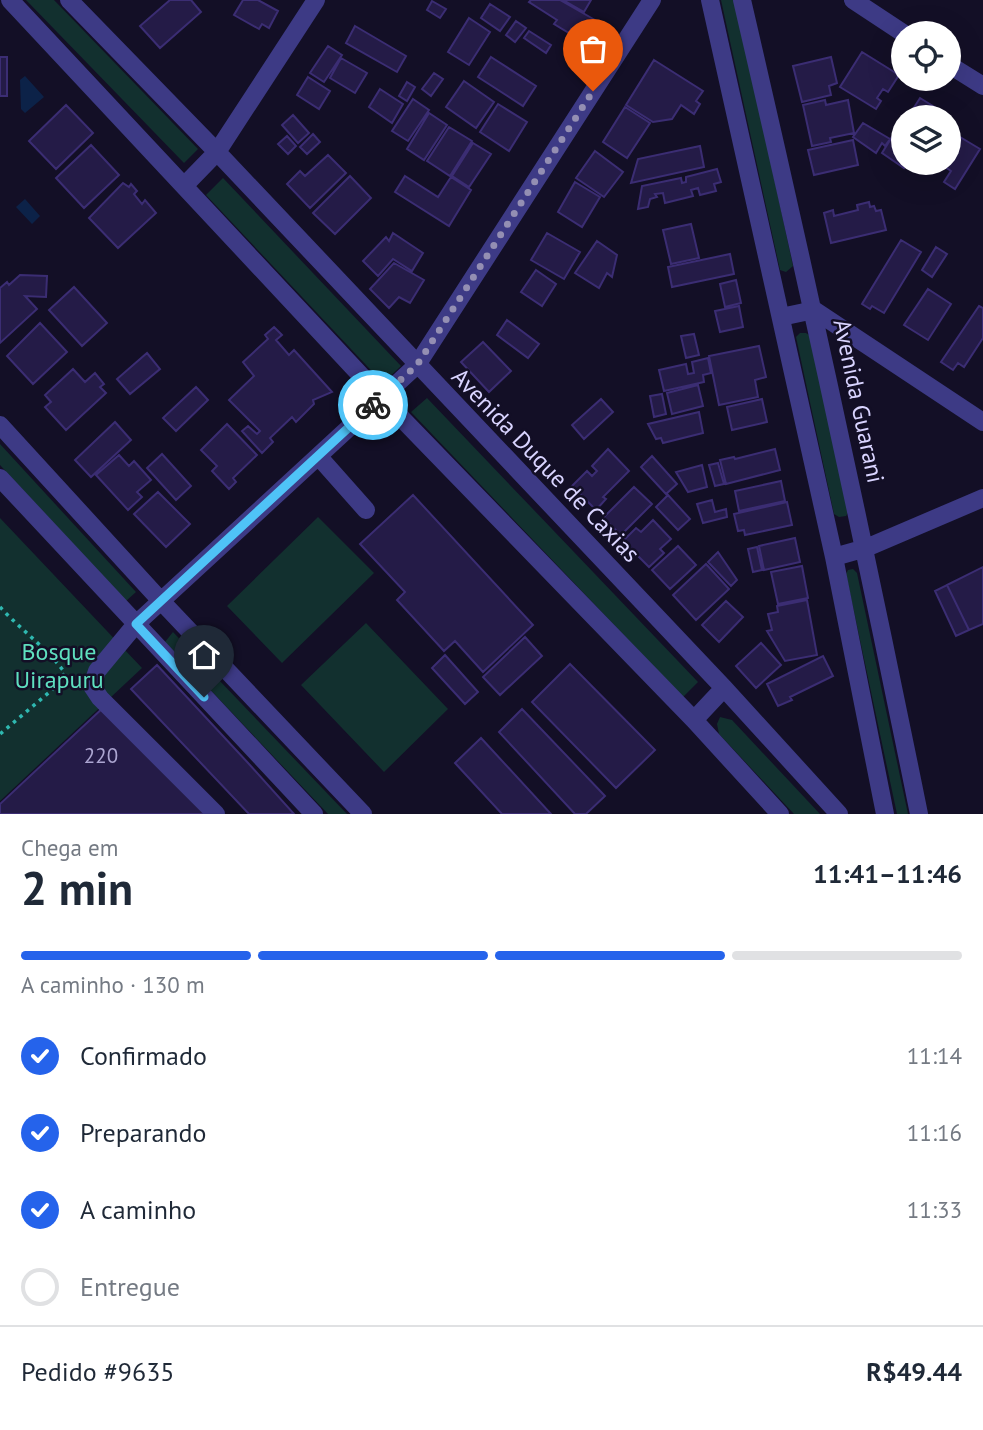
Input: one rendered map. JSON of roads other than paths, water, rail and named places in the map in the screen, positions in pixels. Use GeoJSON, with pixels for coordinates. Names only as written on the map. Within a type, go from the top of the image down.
{"type":"FeatureCollection","features":[{"type":"Feature","properties":{"kind":"street"},"geometry":{"type":"LineString","coordinates":[[10,0],[381,397],[694,720],[780,814]]}},
{"type":"Feature","properties":{"kind":"street","name":"Avenida Duque de Caxias"},"geometry":{"type":"LineString","coordinates":[[69,0],[217,152],[724,688],[839,814]]}},
{"type":"Feature","properties":{"kind":"street"},"geometry":{"type":"LineString","coordinates":[[184,186],[217,152],[316,0]]}},
{"type":"Feature","properties":{"kind":"street"},"geometry":{"type":"LineString","coordinates":[[216,814],[100,698],[92,686],[97,671],[136,624],[162,602],[185,576],[319,457],[417,365],[652,0]]}},
{"type":"Feature","properties":{"kind":"street"},"geometry":{"type":"LineString","coordinates":[[710,0],[834,557],[885,814]]}},
{"type":"Feature","properties":{"kind":"street","name":"Avenida Guarani"},"geometry":{"type":"LineString","coordinates":[[743,0],[866,548],[919,814]]}},
{"type":"Feature","properties":{"kind":"street"},"geometry":{"type":"LineString","coordinates":[[853,0],[891,25]]}},
{"type":"Feature","properties":{"kind":"street"},"geometry":{"type":"LineString","coordinates":[[961,72],[983,86]]}},
{"type":"Feature","properties":{"kind":"street"},"geometry":{"type":"LineString","coordinates":[[782,317],[814,310],[983,422]]}},
{"type":"Feature","properties":{"kind":"street"},"geometry":{"type":"LineString","coordinates":[[0,425],[162,602],[363,814]]}},
{"type":"Feature","properties":{"kind":"street"},"geometry":{"type":"LineString","coordinates":[[319,457],[366,510]]}},
{"type":"Feature","properties":{"kind":"street"},"geometry":{"type":"LineString","coordinates":[[0,478],[314,814]]}},
{"type":"Feature","properties":{"kind":"street"},"geometry":{"type":"LineString","coordinates":[[834,557],[866,548],[983,498]]}},
{"type":"Feature","properties":{"kind":"street"},"geometry":{"type":"LineString","coordinates":[[694,720],[724,688]]}},
{"type":"Feature","properties":{"kind":"water"},"geometry":{"type":"Polygon","coordinates":[[[25,76],[44,97],[25,113],[21,109],[20,80],[25,76]]]}},
{"type":"Feature","properties":{"kind":"water"},"geometry":{"type":"Polygon","coordinates":[[[25,199],[40,216],[32,224],[16,207],[25,199]]]}},
{"type":"Feature","properties":{"kind":"park label","name":"Bosque Uirapuru"},"geometry":{"type":"Point","coordinates":[59,665]}}]}
